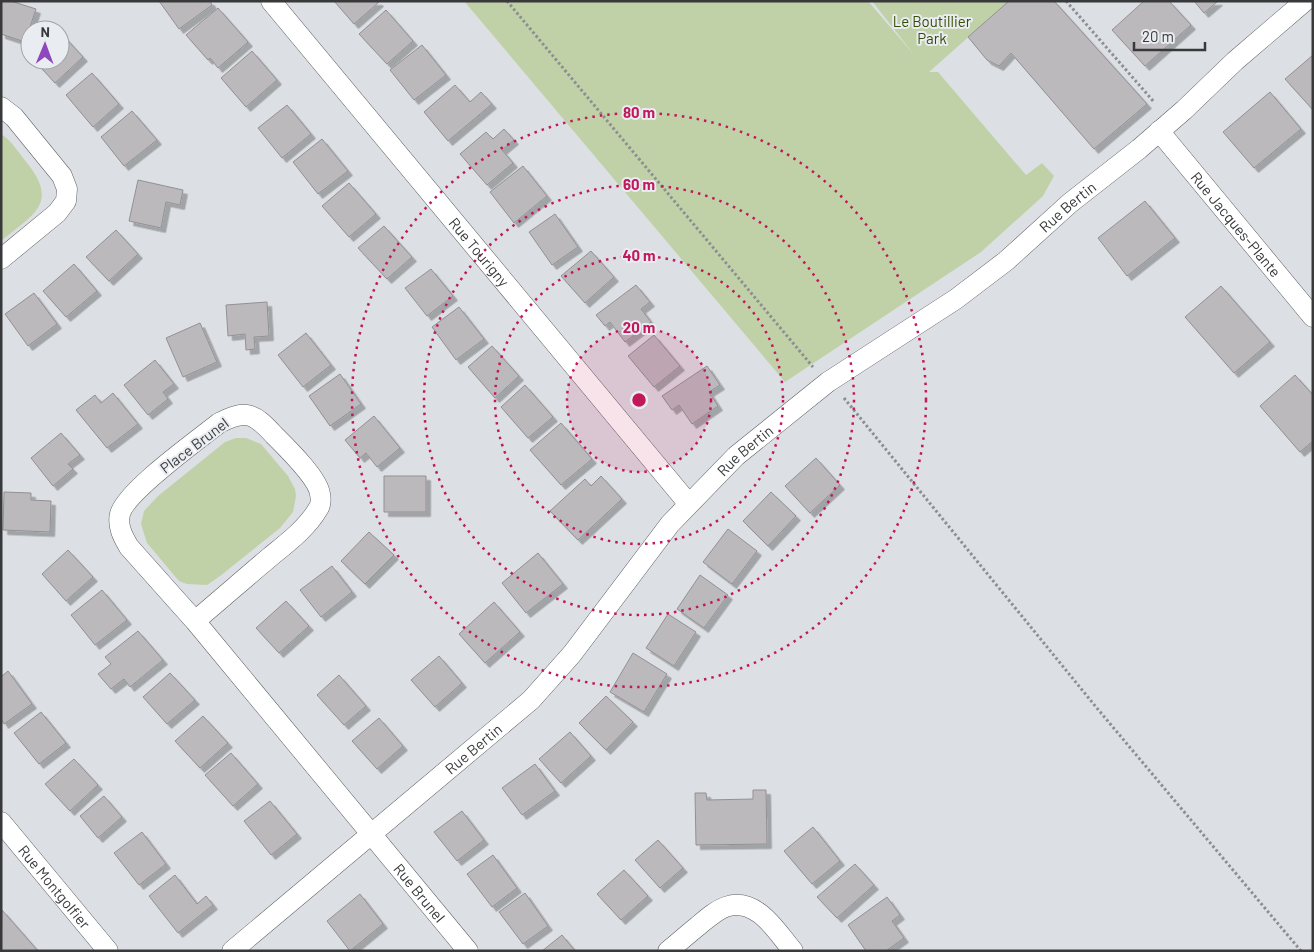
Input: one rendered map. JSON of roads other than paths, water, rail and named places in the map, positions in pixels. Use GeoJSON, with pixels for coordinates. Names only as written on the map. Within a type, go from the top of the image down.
{"type":"FeatureCollection","features":[{"type":"Feature","properties":{"kind":"street","name":"Rue Tourigny"},"geometry":{"type":"LineString","coordinates":[[271,1],[688,503]]}},
{"type":"Feature","properties":{"kind":"street","name":"Rue Bertin"},"geometry":{"type":"LineString","coordinates":[[232,951],[531,700],[556,674],[670,524],[688,503],[736,456],[828,382],[956,299],[1006,261],[1070,203],[1160,131],[1235,61],[1305,1]]}},
{"type":"Feature","properties":{"kind":"street"},"geometry":{"type":"LineString","coordinates":[[1,108],[14,117],[62,176],[67,189],[66,201],[57,213],[1,259]]}},
{"type":"Feature","properties":{"kind":"street","name":"Rue Jacques-Plante"},"geometry":{"type":"LineString","coordinates":[[1160,131],[1313,316]]}},
{"type":"Feature","properties":{"kind":"street","name":"Place Brunel"},"geometry":{"type":"LineString","coordinates":[[195,621],[286,543],[311,519],[320,507],[320,492],[305,468],[267,427],[246,414],[232,416],[219,423],[137,489],[120,513],[122,536],[195,621],[370,834]]}},
{"type":"Feature","properties":{"kind":"street","name":"Rue Montgolfier"},"geometry":{"type":"LineString","coordinates":[[1,822],[108,951]]}},
{"type":"Feature","properties":{"kind":"street","name":"Rue Brunel"},"geometry":{"type":"LineString","coordinates":[[370,834],[468,951]]}},
{"type":"Feature","properties":{"kind":"street"},"geometry":{"type":"LineString","coordinates":[[668,951],[715,912],[725,906],[734,905],[750,908],[760,913],[793,951]]}},
{"type":"Feature","properties":{"kind":"park label","name":"Le Boutillier Park"},"geometry":{"type":"Point","coordinates":[932,30]}}]}
